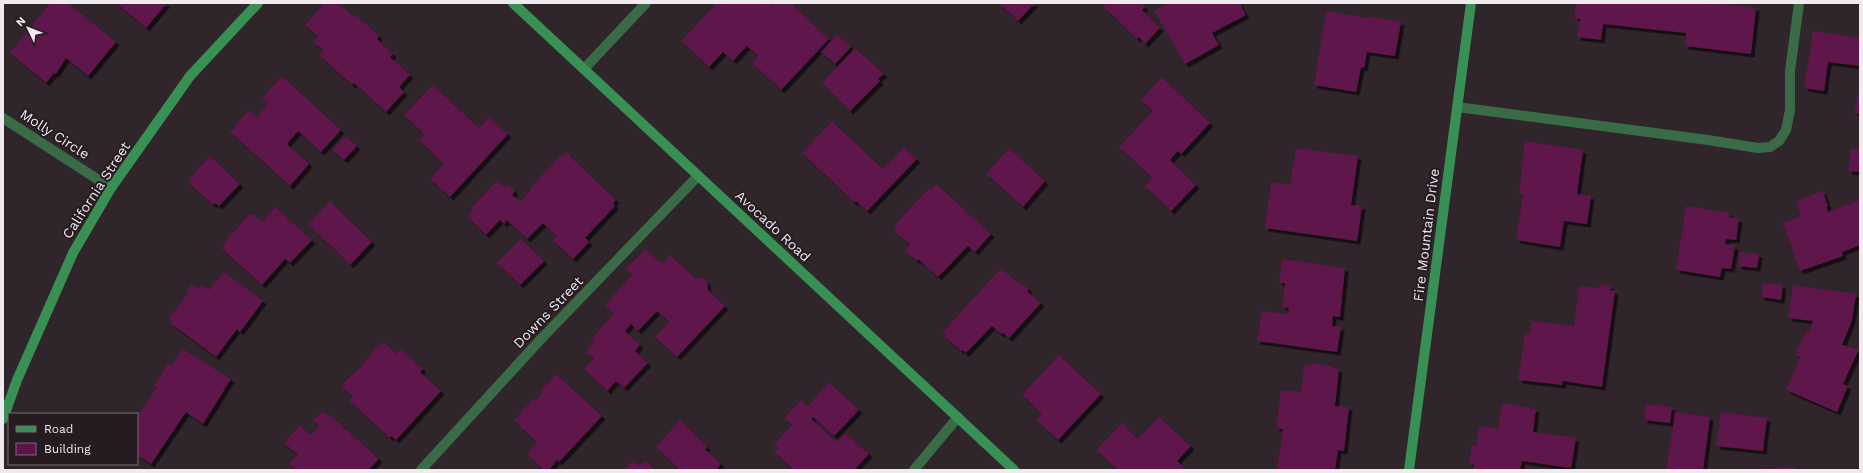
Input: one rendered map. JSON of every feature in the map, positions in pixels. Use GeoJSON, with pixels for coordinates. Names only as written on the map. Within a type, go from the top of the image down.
{"type":"FeatureCollection","features":[{"type":"Feature","properties":{"kind":"street","name":"California Street"},"geometry":{"type":"LineString","coordinates":[[3,419],[17,380],[73,253],[111,188],[190,76],[258,3]]}},
{"type":"Feature","properties":{"kind":"street","name":"Avocado Road"},"geometry":{"type":"LineString","coordinates":[[513,3],[1014,470]]}},
{"type":"Feature","properties":{"kind":"street"},"geometry":{"type":"LineString","coordinates":[[584,69],[646,3]]}},
{"type":"Feature","properties":{"kind":"street","name":"Fire Mountain Drive"},"geometry":{"type":"LineString","coordinates":[[1409,470],[1471,3]]}},
{"type":"Feature","properties":{"kind":"street"},"geometry":{"type":"LineString","coordinates":[[1457,106],[1708,140],[1745,147],[1770,147],[1779,141],[1786,130],[1790,110],[1790,71],[1799,3]]}},
{"type":"Feature","properties":{"kind":"street","name":"Molly Circle"},"geometry":{"type":"LineString","coordinates":[[3,118],[111,188]]}},
{"type":"Feature","properties":{"kind":"street","name":"Downs Street"},"geometry":{"type":"LineString","coordinates":[[421,470],[541,339],[698,176]]}},
{"type":"Feature","properties":{"kind":"street"},"geometry":{"type":"LineString","coordinates":[[914,470],[958,417]]}},
{"type":"Feature","properties":{"kind":"building"},"geometry":{"type":"Polygon","coordinates":[[[50,3],[68,3],[116,42],[88,76],[66,58],[56,74],[54,73],[46,83],[10,53],[50,3]]]}},
{"type":"Feature","properties":{"kind":"building"},"geometry":{"type":"Polygon","coordinates":[[[116,3],[167,3],[146,28],[116,3]]]}},
{"type":"Feature","properties":{"kind":"building"},"geometry":{"type":"Polygon","coordinates":[[[325,3],[338,3],[354,17],[356,15],[379,36],[377,39],[393,54],[390,57],[410,75],[399,87],[404,92],[386,112],[354,83],[352,85],[319,55],[323,50],[313,42],[318,37],[305,25],[325,3]]]}},
{"type":"Feature","properties":{"kind":"building"},"geometry":{"type":"Polygon","coordinates":[[[717,3],[769,3],[772,6],[774,3],[791,3],[829,39],[781,90],[752,63],[758,56],[747,46],[733,61],[723,52],[709,67],[681,41],[717,3]]]}},
{"type":"Feature","properties":{"kind":"building"},"geometry":{"type":"Polygon","coordinates":[[[999,3],[1035,3],[1018,21],[999,3]]]}},
{"type":"Feature","properties":{"kind":"building"},"geometry":{"type":"Polygon","coordinates":[[[1106,3],[1141,3],[1145,7],[1142,10],[1160,28],[1145,44],[1139,37],[1137,39],[1103,6],[1106,3]]]}},
{"type":"Feature","properties":{"kind":"building"},"geometry":{"type":"Polygon","coordinates":[[[1168,3],[1239,3],[1246,15],[1212,33],[1219,45],[1185,64],[1154,11],[1168,3]]]}},
{"type":"Feature","properties":{"kind":"building"},"geometry":{"type":"Polygon","coordinates":[[[1712,3],[1756,8],[1751,54],[1685,46],[1686,33],[1603,24],[1601,40],[1577,37],[1580,19],[1574,18],[1576,4],[1712,3]]]}},
{"type":"Feature","properties":{"kind":"building"},"geometry":{"type":"Polygon","coordinates":[[[1326,11],[1401,22],[1395,56],[1367,52],[1364,68],[1361,67],[1356,92],[1314,85],[1326,11]]]}},
{"type":"Feature","properties":{"kind":"building"},"geometry":{"type":"Polygon","coordinates":[[[1813,31],[1860,38],[1860,66],[1828,62],[1824,91],[1804,88],[1813,31]]]}},
{"type":"Feature","properties":{"kind":"building"},"geometry":{"type":"Polygon","coordinates":[[[837,34],[851,47],[835,64],[821,52],[837,34]]]}},
{"type":"Feature","properties":{"kind":"building"},"geometry":{"type":"Polygon","coordinates":[[[855,48],[884,74],[878,79],[880,81],[850,111],[822,83],[855,48]]]}},
{"type":"Feature","properties":{"kind":"building"},"geometry":{"type":"Polygon","coordinates":[[[282,76],[341,130],[321,152],[298,131],[287,144],[309,164],[290,186],[230,132],[249,110],[257,117],[268,104],[262,98],[282,76]]]}},
{"type":"Feature","properties":{"kind":"building"},"geometry":{"type":"Polygon","coordinates":[[[1162,77],[1210,123],[1181,154],[1178,151],[1170,160],[1196,185],[1171,211],[1145,186],[1152,178],[1119,147],[1153,111],[1141,100],[1162,77]]]}},
{"type":"Feature","properties":{"kind":"building"},"geometry":{"type":"Polygon","coordinates":[[[433,85],[479,128],[489,117],[508,134],[450,197],[430,179],[444,164],[419,140],[424,134],[404,115],[433,85]]]}},
{"type":"Feature","properties":{"kind":"building"},"geometry":{"type":"Polygon","coordinates":[[[1858,94],[1860,94],[1860,114],[1854,113],[1858,94]]]}},
{"type":"Feature","properties":{"kind":"building"},"geometry":{"type":"Polygon","coordinates":[[[832,121],[883,169],[904,147],[917,159],[867,211],[856,201],[854,202],[802,153],[832,121]]]}},
{"type":"Feature","properties":{"kind":"building"},"geometry":{"type":"Polygon","coordinates":[[[346,136],[357,146],[344,160],[332,150],[346,136]]]}},
{"type":"Feature","properties":{"kind":"building"},"geometry":{"type":"Polygon","coordinates":[[[1525,141],[1583,150],[1577,194],[1591,196],[1587,224],[1564,221],[1560,247],[1516,240],[1523,195],[1519,194],[1525,141]]]}},
{"type":"Feature","properties":{"kind":"building"},"geometry":{"type":"Polygon","coordinates":[[[1009,148],[1045,181],[1023,207],[986,174],[1009,148]]]}},
{"type":"Feature","properties":{"kind":"building"},"geometry":{"type":"Polygon","coordinates":[[[1296,148],[1358,156],[1351,205],[1362,206],[1357,241],[1265,228],[1271,182],[1290,185],[1296,148]]]}},
{"type":"Feature","properties":{"kind":"building"},"geometry":{"type":"Polygon","coordinates":[[[1851,148],[1860,150],[1860,172],[1848,171],[1851,148]]]}},
{"type":"Feature","properties":{"kind":"building"},"geometry":{"type":"Polygon","coordinates":[[[566,152],[616,200],[613,203],[615,206],[585,238],[589,242],[573,259],[553,241],[557,237],[543,223],[527,239],[507,220],[504,224],[500,220],[486,235],[467,217],[473,210],[471,208],[497,181],[505,188],[508,185],[515,191],[512,195],[520,202],[531,190],[530,188],[560,156],[561,157],[566,152]]]}},
{"type":"Feature","properties":{"kind":"building"},"geometry":{"type":"Polygon","coordinates":[[[210,156],[240,184],[219,206],[215,203],[213,205],[189,183],[191,181],[189,179],[210,156]]]}},
{"type":"Feature","properties":{"kind":"building"},"geometry":{"type":"Polygon","coordinates":[[[937,184],[991,234],[975,252],[968,246],[938,277],[918,259],[917,261],[905,251],[910,245],[895,232],[897,230],[893,227],[929,188],[931,190],[937,184]]]}},
{"type":"Feature","properties":{"kind":"building"},"geometry":{"type":"Polygon","coordinates":[[[1823,191],[1828,212],[1860,200],[1860,245],[1842,252],[1843,256],[1800,271],[1783,223],[1801,216],[1796,201],[1823,191]]]}},
{"type":"Feature","properties":{"kind":"building"},"geometry":{"type":"Polygon","coordinates":[[[330,201],[372,242],[350,265],[308,224],[330,201]]]}},
{"type":"Feature","properties":{"kind":"building"},"geometry":{"type":"Polygon","coordinates":[[[1686,206],[1730,213],[1729,217],[1739,219],[1736,240],[1726,239],[1725,244],[1735,246],[1731,269],[1722,268],[1720,277],[1676,270],[1686,206]]]}},
{"type":"Feature","properties":{"kind":"building"},"geometry":{"type":"Polygon","coordinates":[[[275,207],[312,240],[290,263],[285,259],[262,285],[222,249],[224,246],[222,245],[250,214],[253,214],[262,222],[275,207]]]}},
{"type":"Feature","properties":{"kind":"building"},"geometry":{"type":"Polygon","coordinates":[[[521,239],[544,261],[520,285],[497,263],[521,239]]]}},
{"type":"Feature","properties":{"kind":"building"},"geometry":{"type":"Polygon","coordinates":[[[645,249],[662,264],[670,255],[695,278],[702,278],[707,282],[708,290],[725,306],[677,357],[655,337],[669,322],[657,311],[638,331],[631,324],[625,331],[640,345],[635,351],[648,363],[624,388],[616,381],[607,391],[584,369],[594,359],[586,352],[594,342],[591,339],[614,314],[605,305],[632,275],[626,269],[645,249]]]}},
{"type":"Feature","properties":{"kind":"building"},"geometry":{"type":"Polygon","coordinates":[[[1740,252],[1759,254],[1757,268],[1738,266],[1740,252]]]}},
{"type":"Feature","properties":{"kind":"building"},"geometry":{"type":"Polygon","coordinates":[[[1282,259],[1345,268],[1340,317],[1333,316],[1332,326],[1341,327],[1337,352],[1257,341],[1262,311],[1288,314],[1289,308],[1282,307],[1285,283],[1279,283],[1282,259]]]}},
{"type":"Feature","properties":{"kind":"building"},"geometry":{"type":"Polygon","coordinates":[[[1001,268],[1019,284],[1020,282],[1029,289],[1027,291],[1041,303],[1009,338],[1003,333],[1001,334],[992,326],[966,353],[962,350],[961,351],[944,336],[945,334],[943,332],[1001,268]]]}},
{"type":"Feature","properties":{"kind":"building"},"geometry":{"type":"Polygon","coordinates":[[[224,272],[263,301],[240,332],[237,329],[216,357],[170,323],[172,320],[169,318],[188,293],[186,292],[192,284],[198,288],[201,284],[209,290],[224,272]]]}},
{"type":"Feature","properties":{"kind":"building"},"geometry":{"type":"Polygon","coordinates":[[[1763,283],[1783,285],[1781,300],[1761,297],[1763,283]]]}},
{"type":"Feature","properties":{"kind":"building"},"geometry":{"type":"Polygon","coordinates":[[[1600,284],[1611,286],[1610,290],[1615,291],[1602,387],[1563,381],[1562,385],[1518,380],[1525,333],[1530,333],[1532,321],[1574,326],[1579,286],[1600,288],[1600,284]]]}},
{"type":"Feature","properties":{"kind":"building"},"geometry":{"type":"Polygon","coordinates":[[[1793,285],[1856,294],[1852,320],[1842,345],[1859,349],[1843,384],[1848,386],[1837,412],[1786,390],[1800,357],[1795,354],[1806,331],[1809,332],[1813,321],[1788,318],[1793,285]]]}},
{"type":"Feature","properties":{"kind":"building"},"geometry":{"type":"Polygon","coordinates":[[[384,342],[396,354],[401,349],[423,369],[420,372],[441,391],[396,440],[391,436],[390,438],[349,401],[353,397],[342,387],[346,380],[359,369],[376,348],[384,342]]]}},
{"type":"Feature","properties":{"kind":"building"},"geometry":{"type":"Polygon","coordinates":[[[183,349],[231,379],[203,424],[186,412],[151,464],[138,456],[138,416],[157,387],[154,385],[168,364],[171,366],[183,349]]]}},
{"type":"Feature","properties":{"kind":"building"},"geometry":{"type":"Polygon","coordinates":[[[1059,355],[1101,394],[1058,440],[1036,420],[1042,414],[1022,395],[1059,355]]]}},
{"type":"Feature","properties":{"kind":"building"},"geometry":{"type":"Polygon","coordinates":[[[1311,363],[1332,366],[1332,368],[1339,369],[1335,406],[1349,407],[1344,451],[1338,450],[1335,470],[1277,469],[1283,429],[1276,428],[1281,390],[1301,392],[1304,365],[1311,366],[1311,363]]]}},
{"type":"Feature","properties":{"kind":"building"},"geometry":{"type":"Polygon","coordinates":[[[556,374],[602,416],[559,462],[557,460],[549,470],[544,470],[529,456],[528,452],[537,442],[514,420],[534,398],[536,400],[543,392],[541,390],[556,374]]]}},
{"type":"Feature","properties":{"kind":"building"},"geometry":{"type":"Polygon","coordinates":[[[829,382],[859,410],[834,436],[813,417],[811,419],[837,442],[845,433],[869,454],[854,470],[794,470],[774,452],[778,448],[774,444],[792,425],[784,418],[801,400],[808,406],[829,382]]]}},
{"type":"Feature","properties":{"kind":"building"},"geometry":{"type":"Polygon","coordinates":[[[1502,403],[1536,409],[1533,432],[1576,438],[1571,468],[1522,461],[1520,470],[1473,470],[1474,464],[1469,464],[1472,445],[1476,446],[1479,426],[1498,429],[1502,403]]]}},
{"type":"Feature","properties":{"kind":"building"},"geometry":{"type":"Polygon","coordinates":[[[1646,404],[1672,407],[1670,423],[1644,420],[1646,404]]]}},
{"type":"Feature","properties":{"kind":"building"},"geometry":{"type":"Polygon","coordinates":[[[323,411],[329,416],[330,415],[379,459],[368,470],[296,470],[289,464],[298,455],[284,443],[300,425],[311,435],[319,426],[313,421],[323,411]]]}},
{"type":"Feature","properties":{"kind":"building"},"geometry":{"type":"Polygon","coordinates":[[[1675,412],[1710,417],[1703,470],[1666,470],[1675,412]]]}},
{"type":"Feature","properties":{"kind":"building"},"geometry":{"type":"Polygon","coordinates":[[[1721,412],[1767,418],[1763,451],[1716,446],[1721,412]]]}},
{"type":"Feature","properties":{"kind":"building"},"geometry":{"type":"Polygon","coordinates":[[[1159,417],[1191,446],[1177,461],[1186,470],[1118,470],[1096,450],[1122,423],[1138,439],[1159,417]]]}},
{"type":"Feature","properties":{"kind":"building"},"geometry":{"type":"Polygon","coordinates":[[[680,420],[707,447],[705,449],[721,464],[716,470],[680,470],[656,447],[680,420]]]}},
{"type":"Feature","properties":{"kind":"building"},"geometry":{"type":"Polygon","coordinates":[[[634,460],[640,466],[645,460],[655,470],[624,470],[634,460]]]}},
{"type":"Feature","properties":{"kind":"building"},"geometry":{"type":"Polygon","coordinates":[[[1795,467],[1796,470],[1751,470],[1751,469],[1795,467]]]}}]}
